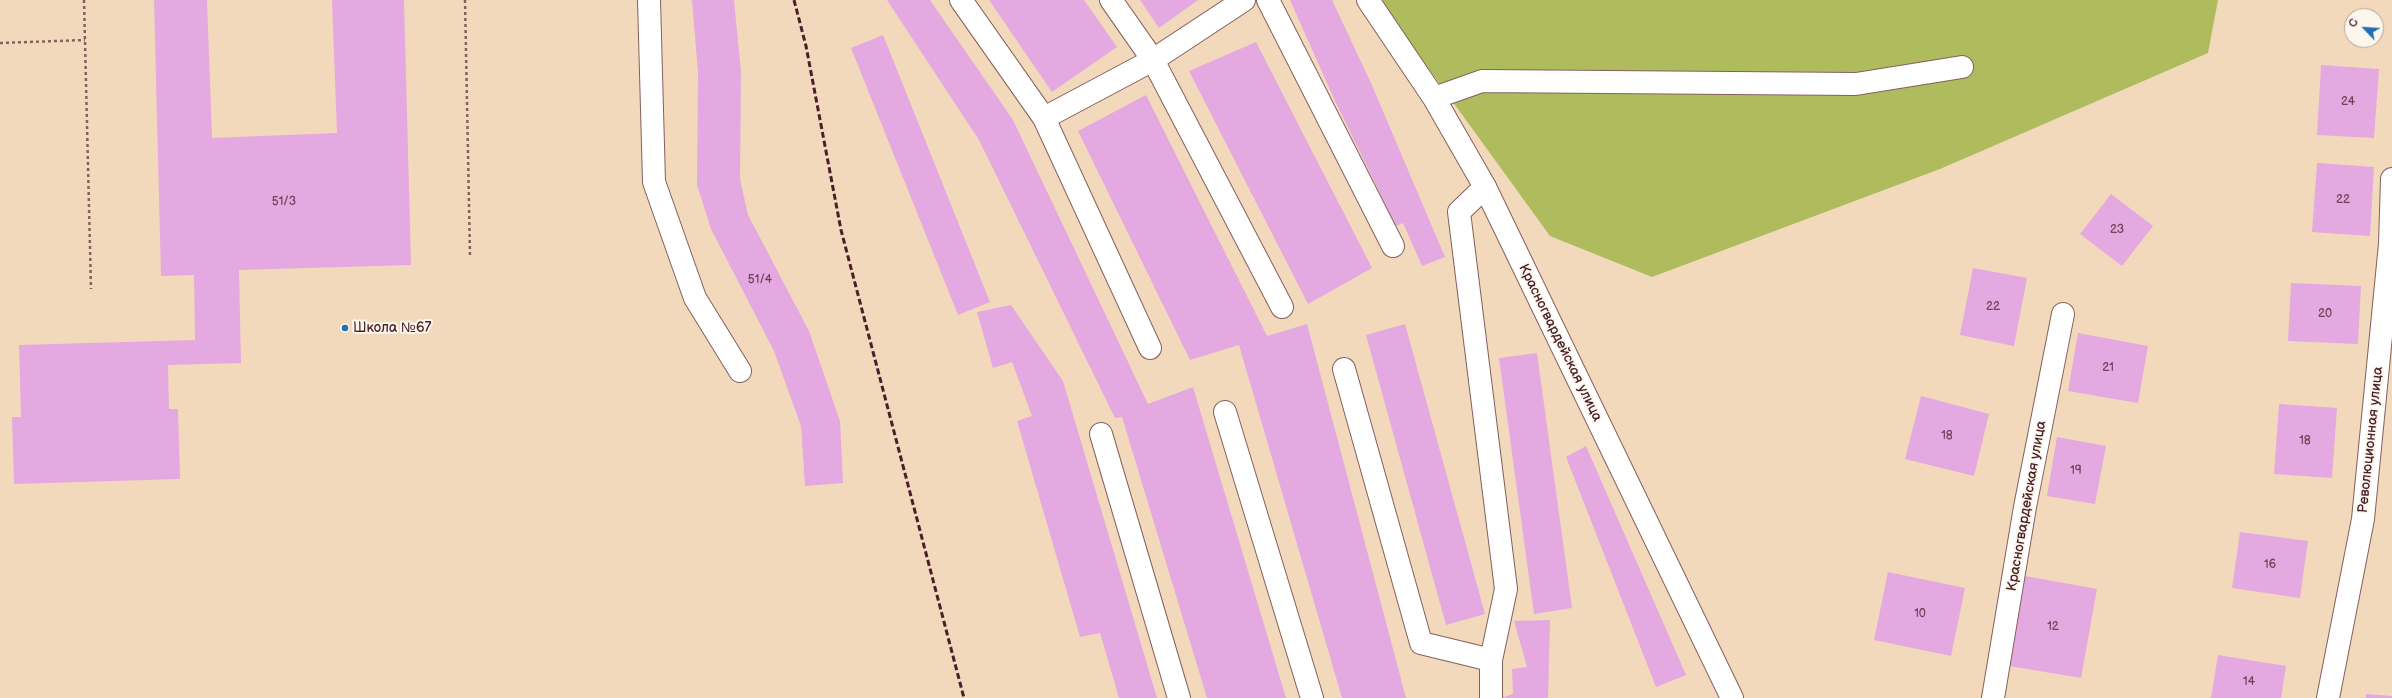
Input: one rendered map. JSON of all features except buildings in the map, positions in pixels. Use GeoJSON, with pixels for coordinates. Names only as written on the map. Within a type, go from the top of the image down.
{"type":"FeatureCollection","features":[{"type":"Feature","properties":{"kind":"street"},"geometry":{"type":"LineString","coordinates":[[649,0],[654,182],[695,298],[740,371]]}},
{"type":"Feature","properties":{"kind":"street"},"geometry":{"type":"LineString","coordinates":[[961,0],[1044,118],[1150,348]]}},
{"type":"Feature","properties":{"kind":"street"},"geometry":{"type":"LineString","coordinates":[[1111,0],[1153,60],[1282,307]]}},
{"type":"Feature","properties":{"kind":"street"},"geometry":{"type":"LineString","coordinates":[[1044,118],[1153,60],[1244,0]]}},
{"type":"Feature","properties":{"kind":"street"},"geometry":{"type":"LineString","coordinates":[[1268,0],[1394,246]]}},
{"type":"Feature","properties":{"kind":"street","name":"Красногвардейская улица"},"geometry":{"type":"LineString","coordinates":[[1368,0],[1434,98],[1485,187],[1732,698]]}},
{"type":"Feature","properties":{"kind":"street"},"geometry":{"type":"LineString","coordinates":[[1434,98],[1482,81],[1856,84],[1962,66]]}},
{"type":"Feature","properties":{"kind":"street","name":"Революционная улица"},"geometry":{"type":"LineString","coordinates":[[2328,698],[2363,519],[2390,244],[2392,179]]}},
{"type":"Feature","properties":{"kind":"street"},"geometry":{"type":"LineString","coordinates":[[1485,187],[1459,212],[1506,589],[1492,660],[1491,698]]}},
{"type":"Feature","properties":{"kind":"street","name":"Красногвардейская улица"},"geometry":{"type":"LineString","coordinates":[[1993,698],[2025,507],[2063,314]]}},
{"type":"Feature","properties":{"kind":"street"},"geometry":{"type":"LineString","coordinates":[[1344,370],[1421,643],[1492,660]]}},
{"type":"Feature","properties":{"kind":"street"},"geometry":{"type":"LineString","coordinates":[[1225,412],[1312,698]]}},
{"type":"Feature","properties":{"kind":"street"},"geometry":{"type":"LineString","coordinates":[[1101,434],[1179,698]]}},
{"type":"Feature","properties":{"kind":"path"},"geometry":{"type":"LineString","coordinates":[[84,0],[91,289]]}},
{"type":"Feature","properties":{"kind":"path"},"geometry":{"type":"LineString","coordinates":[[465,0],[470,255]]}},
{"type":"Feature","properties":{"kind":"path"},"geometry":{"type":"LineString","coordinates":[[0,43],[85,40]]}},
{"type":"Feature","properties":{"kind":"green space"},"geometry":{"type":"Polygon","coordinates":[[[1379,0],[2218,0],[2208,53],[1940,169],[1652,277],[1550,236],[1379,0]]]}},
{"type":"Feature","properties":{"kind":"railway"},"geometry":{"type":"LineString","coordinates":[[794,0],[806,46],[841,230],[964,698]]}},
{"type":"Feature","properties":{"kind":"place","name":"Школа №67"},"geometry":{"type":"Point","coordinates":[345,328]}}]}
